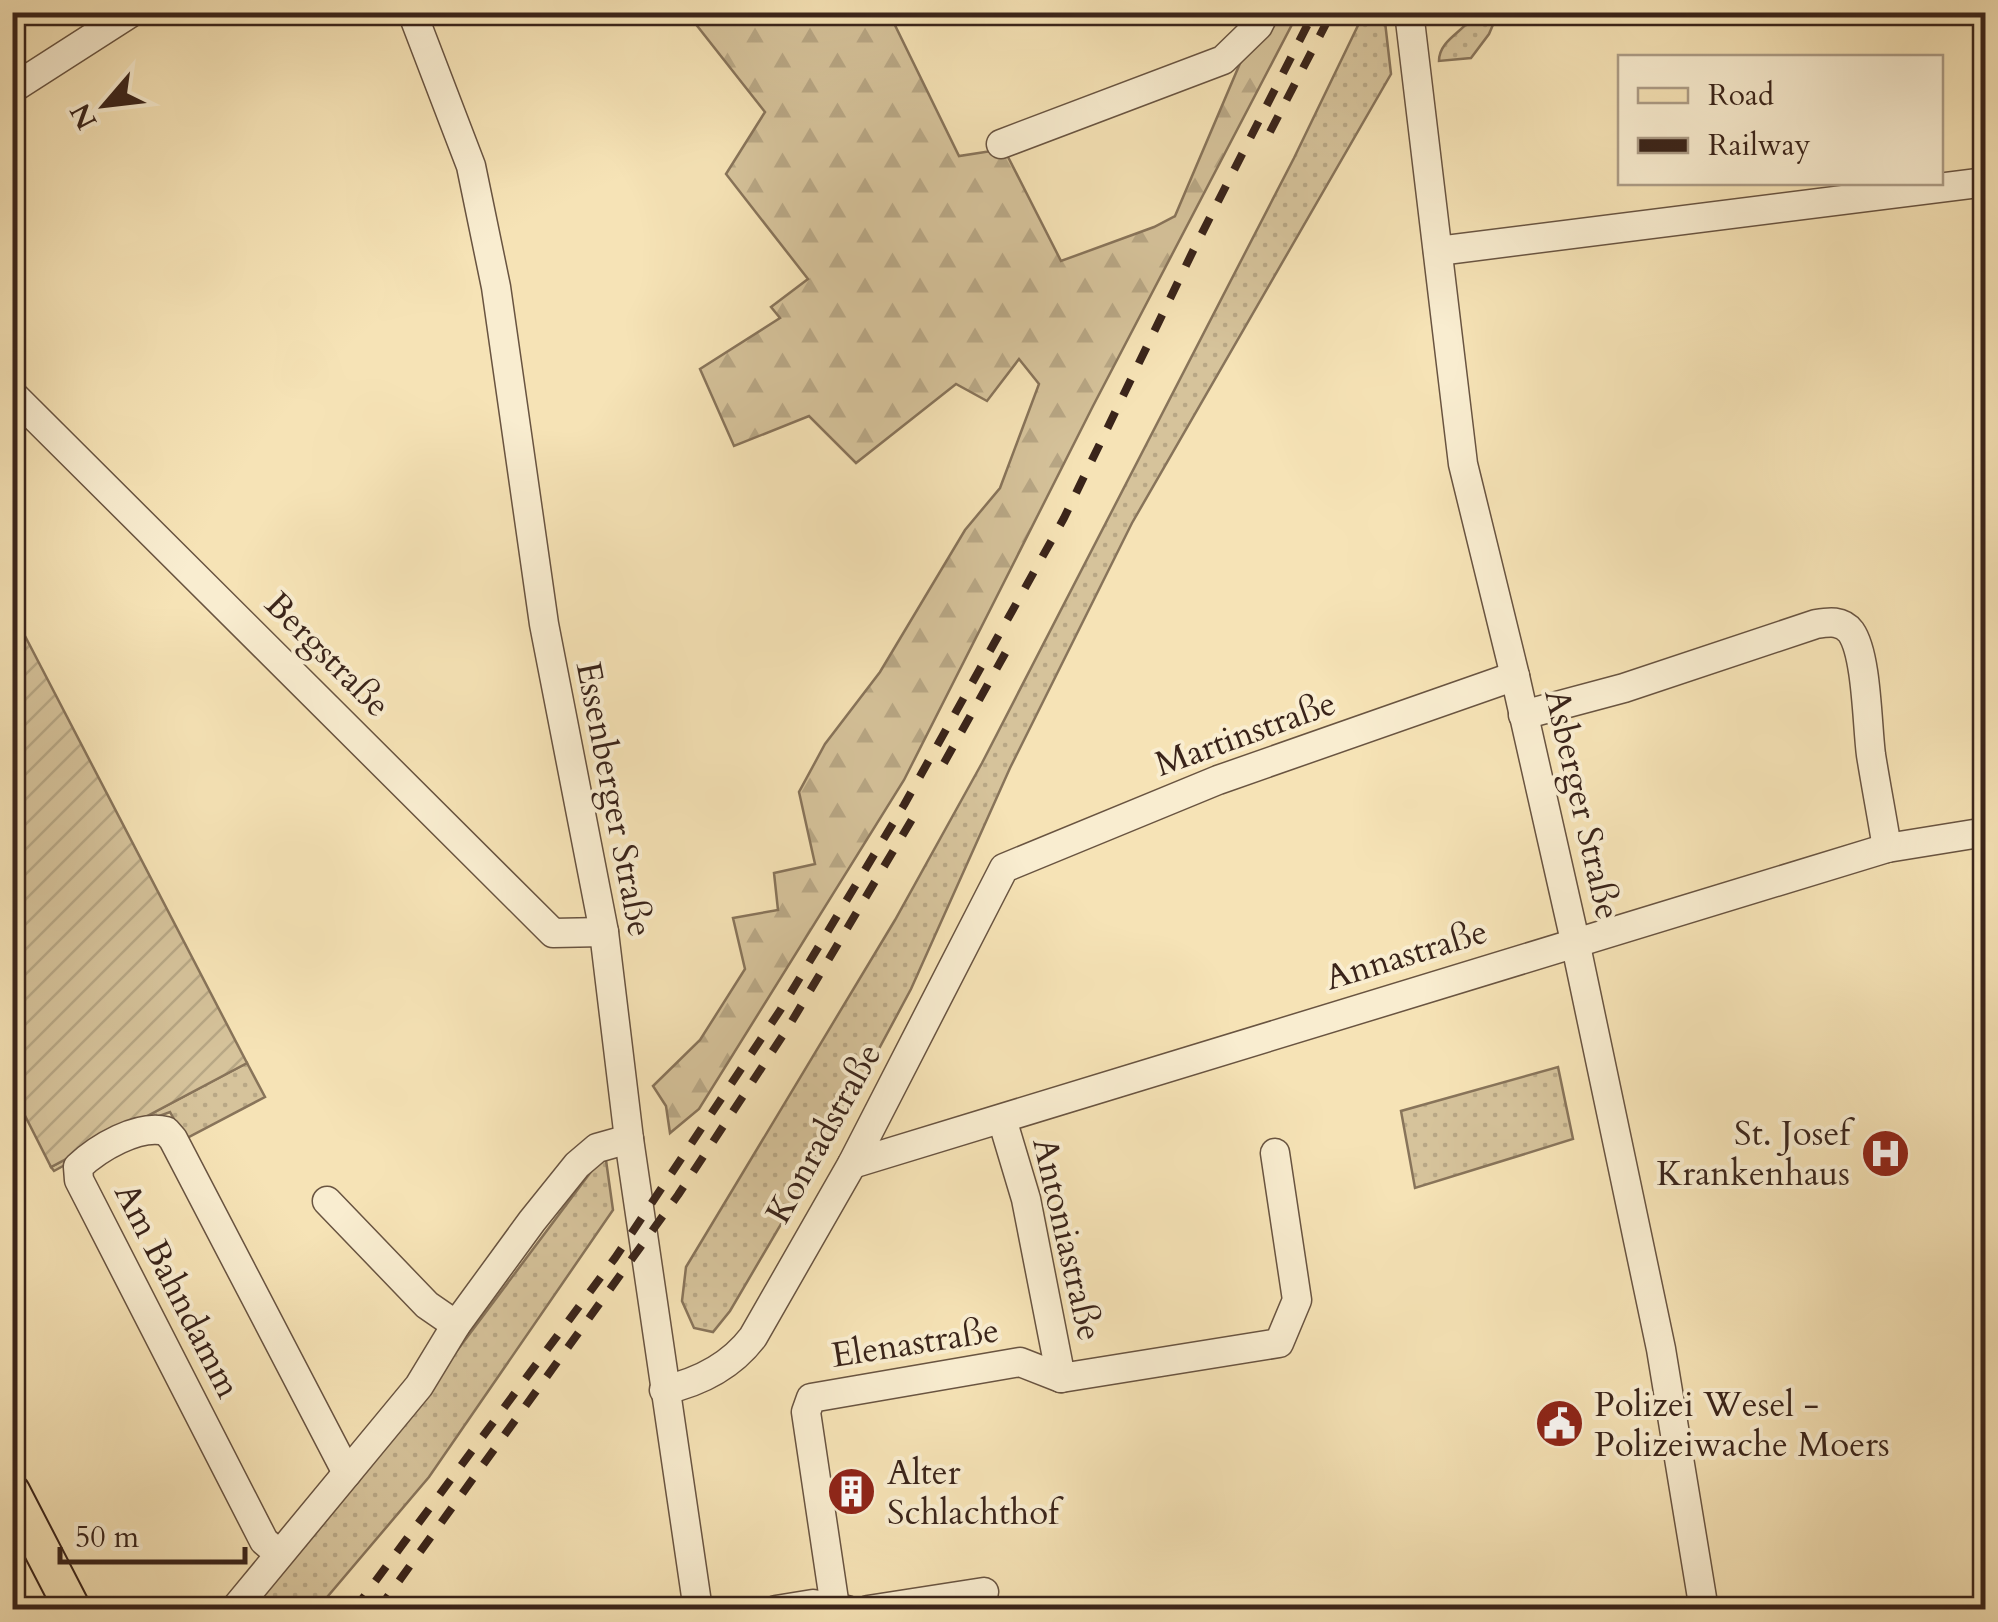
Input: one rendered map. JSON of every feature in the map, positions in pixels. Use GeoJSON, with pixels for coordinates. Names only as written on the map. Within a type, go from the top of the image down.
{"type":"FeatureCollection","features":[{"type":"Feature","properties":{"kind":"main road"},"geometry":{"type":"LineString","coordinates":[[12,1492],[73,1610]]}},
{"type":"Feature","properties":{"kind":"street"},"geometry":{"type":"LineString","coordinates":[[12,89],[132,12]]}},
{"type":"Feature","properties":{"kind":"street","name":"Essenberger Straße"},"geometry":{"type":"LineString","coordinates":[[412,12],[460,131],[482,212],[496,287],[544,624],[604,932],[629,1138],[698,1610]]}},
{"type":"Feature","properties":{"kind":"street"},"geometry":{"type":"LineString","coordinates":[[1000,144],[1223,60],[1258,26],[1265,12]]}},
{"type":"Feature","properties":{"kind":"street","name":"Asberger Straße"},"geometry":{"type":"LineString","coordinates":[[1409,12],[1463,464],[1516,676],[1661,1349],[1704,1610]]}},
{"type":"Feature","properties":{"kind":"street"},"geometry":{"type":"LineString","coordinates":[[1438,252],[1986,182]]}},
{"type":"Feature","properties":{"kind":"street","name":"Bergstraße"},"geometry":{"type":"LineString","coordinates":[[12,394],[554,933],[604,932]]}},
{"type":"Feature","properties":{"kind":"street"},"geometry":{"type":"LineString","coordinates":[[1523,715],[1624,688],[1816,624],[1832,622],[1845,626],[1860,654],[1887,848]]}},
{"type":"Feature","properties":{"kind":"street","name":"Martinstraße"},"geometry":{"type":"LineString","coordinates":[[1004,868],[1218,780],[1516,676]]}},
{"type":"Feature","properties":{"kind":"street","name":"Annastraße"},"geometry":{"type":"LineString","coordinates":[[852,1164],[1887,848],[1986,832]]}},
{"type":"Feature","properties":{"kind":"street","name":"Konradstraße"},"geometry":{"type":"LineString","coordinates":[[664,1390],[685,1386],[739,1356],[852,1164],[1004,868]]}},
{"type":"Feature","properties":{"kind":"street","name":"Antoniastraße"},"geometry":{"type":"LineString","coordinates":[[1002,1119],[1026,1199],[1061,1378],[1279,1343],[1296,1300],[1274,1152]]}},
{"type":"Feature","properties":{"kind":"street","name":"Am Bahndamm"},"geometry":{"type":"LineString","coordinates":[[279,1554],[264,1541],[79,1180],[78,1167],[86,1159],[143,1129],[166,1131],[347,1473]]}},
{"type":"Feature","properties":{"kind":"street"},"geometry":{"type":"LineString","coordinates":[[234,1610],[419,1386],[456,1325],[578,1165],[597,1148],[629,1138]]}},
{"type":"Feature","properties":{"kind":"street"},"geometry":{"type":"LineString","coordinates":[[327,1200],[428,1305],[456,1325]]}},
{"type":"Feature","properties":{"kind":"street","name":"Elenastraße"},"geometry":{"type":"LineString","coordinates":[[776,1610],[813,1604],[841,1608],[806,1412],[811,1398],[1020,1362],[1061,1378]]}},
{"type":"Feature","properties":{"kind":"street"},"geometry":{"type":"LineString","coordinates":[[868,1610],[984,1592]]}},
{"type":"Feature","properties":{"kind":"green space"},"geometry":{"type":"Polygon","coordinates":[[[1476,12],[1498,13],[1489,34],[1471,58],[1439,61],[1443,47],[1476,12]]]}},
{"type":"Feature","properties":{"kind":"green space"},"geometry":{"type":"Polygon","coordinates":[[[687,13],[889,13],[959,156],[1004,149],[1061,261],[1175,216],[1247,47],[1276,13],[1298,13],[904,780],[699,1109],[670,1133],[666,1106],[653,1086],[700,1040],[745,969],[733,918],[778,910],[774,873],[815,864],[799,792],[825,744],[880,672],[965,530],[1000,488],[1039,384],[1019,359],[987,401],[956,384],[856,463],[809,416],[734,446],[700,369],[780,318],[771,307],[808,279],[726,174],[765,112],[687,13]]]}},
{"type":"Feature","properties":{"kind":"green space"},"geometry":{"type":"Polygon","coordinates":[[[1364,13],[1384,13],[1391,74],[1132,523],[1010,768],[911,989],[828,1144],[730,1311],[713,1332],[694,1328],[682,1301],[686,1267],[895,920],[982,763],[1294,158],[1364,13]]]}},
{"type":"Feature","properties":{"kind":"green space"},"geometry":{"type":"Polygon","coordinates":[[[12,611],[247,1063],[51,1167],[13,1092],[12,611]]]}},
{"type":"Feature","properties":{"kind":"green space"},"geometry":{"type":"Polygon","coordinates":[[[247,1063],[265,1097],[185,1139],[170,1112],[143,1122],[54,1171],[51,1167],[247,1063]]]}},
{"type":"Feature","properties":{"kind":"green space"},"geometry":{"type":"Polygon","coordinates":[[[1558,1067],[1573,1139],[1415,1188],[1401,1111],[1558,1067]]]}},
{"type":"Feature","properties":{"kind":"green space"},"geometry":{"type":"Polygon","coordinates":[[[605,1153],[613,1210],[429,1477],[317,1609],[247,1610],[414,1408],[605,1153]]]}},
{"type":"Feature","properties":{"kind":"railway"},"geometry":{"type":"LineString","coordinates":[[354,1610],[615,1258],[781,1009],[904,805],[1064,518],[1314,12]]}},
{"type":"Feature","properties":{"kind":"railway"},"geometry":{"type":"LineString","coordinates":[[1270,132],[1332,12]]}},
{"type":"Feature","properties":{"kind":"railway"},"geometry":{"type":"LineString","coordinates":[[944,763],[1012,641]]}},
{"type":"Feature","properties":{"kind":"railway"},"geometry":{"type":"LineString","coordinates":[[378,1610],[678,1195],[789,1026],[917,811]]}},
{"type":"Feature","properties":{"kind":"place","name":"St. Josef Krankenhaus"},"geometry":{"type":"Point","coordinates":[1885,1153]}},
{"type":"Feature","properties":{"kind":"place","name":"Polizei Wesel - Polizeiwache Moers"},"geometry":{"type":"Point","coordinates":[1559,1424]}},
{"type":"Feature","properties":{"kind":"place","name":"Alter Schlachthof"},"geometry":{"type":"Point","coordinates":[852,1492]}}]}
